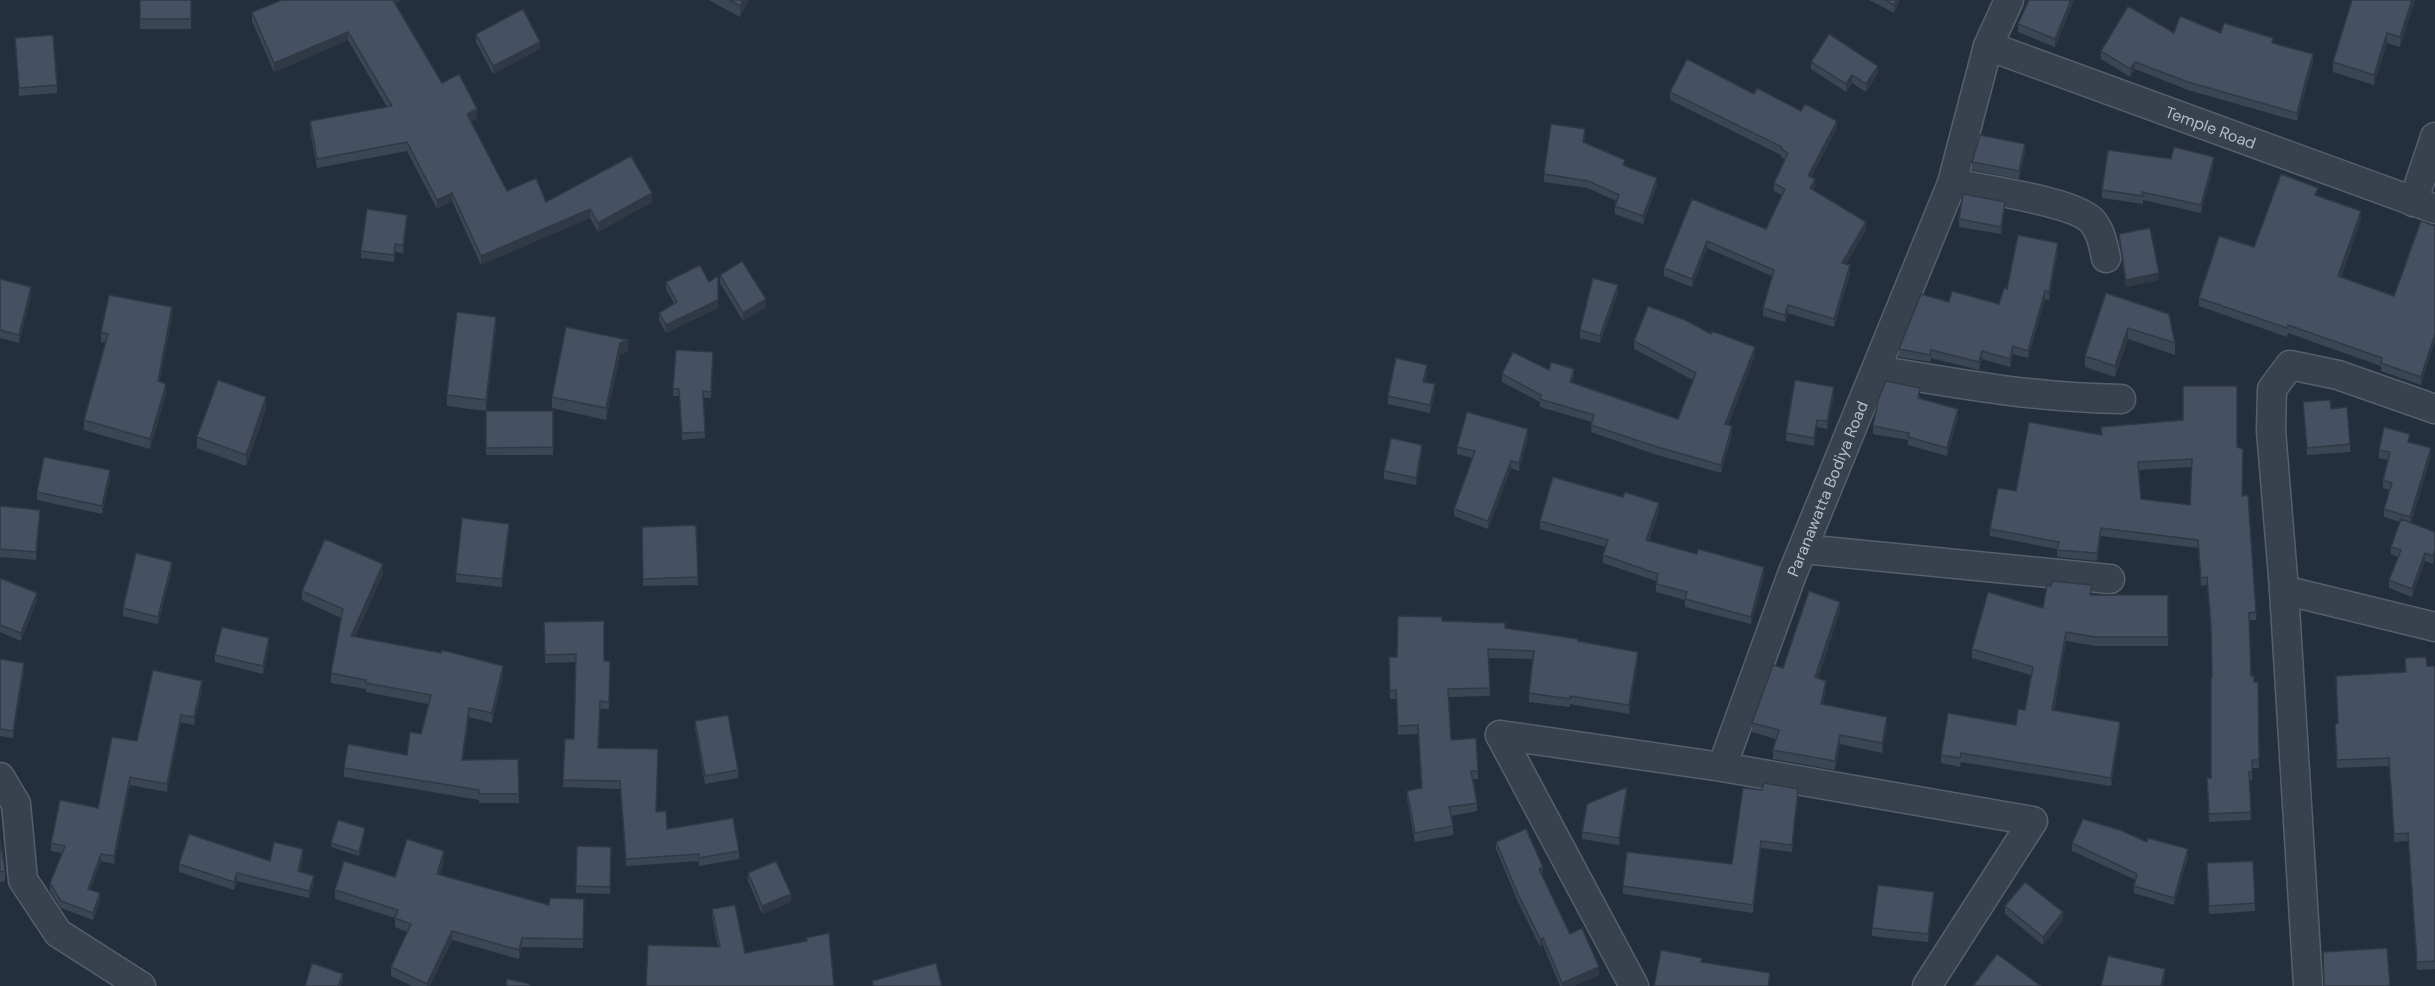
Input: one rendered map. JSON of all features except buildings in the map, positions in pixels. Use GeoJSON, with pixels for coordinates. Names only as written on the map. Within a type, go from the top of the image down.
{"type":"FeatureCollection","features":[{"type":"Feature","properties":{"kind":"street","name":"Paranawatta Bodiya Road"},"geometry":{"type":"LineString","coordinates":[[1722,767],[1803,549],[1952,183],[1988,46],[2009,0]]}},
{"type":"Feature","properties":{"kind":"street","name":"Temple Road"},"geometry":{"type":"LineString","coordinates":[[1988,46],[2424,205]]}},
{"type":"Feature","properties":{"kind":"street"},"geometry":{"type":"LineString","coordinates":[[2424,205],[2435,137]]}},
{"type":"Feature","properties":{"kind":"street"},"geometry":{"type":"LineString","coordinates":[[1952,183],[2070,207],[2090,219],[2100,235],[2106,258]]}},
{"type":"Feature","properties":{"kind":"street"},"geometry":{"type":"LineString","coordinates":[[2308,986],[2284,590],[2271,430],[2272,389],[2290,365],[2338,375],[2435,409]]}},
{"type":"Feature","properties":{"kind":"street"},"geometry":{"type":"LineString","coordinates":[[1876,370],[2017,393],[2064,398],[2121,399]]}},
{"type":"Feature","properties":{"kind":"street"},"geometry":{"type":"LineString","coordinates":[[1803,549],[2110,579]]}},
{"type":"Feature","properties":{"kind":"street"},"geometry":{"type":"LineString","coordinates":[[2284,590],[2435,627]]}},
{"type":"Feature","properties":{"kind":"street"},"geometry":{"type":"LineString","coordinates":[[1634,986],[1500,735],[1722,767],[2033,821],[1927,986]]}},
{"type":"Feature","properties":{"kind":"street"},"geometry":{"type":"LineString","coordinates":[[0,777],[16,804],[23,880],[58,933],[141,986]]}}]}
